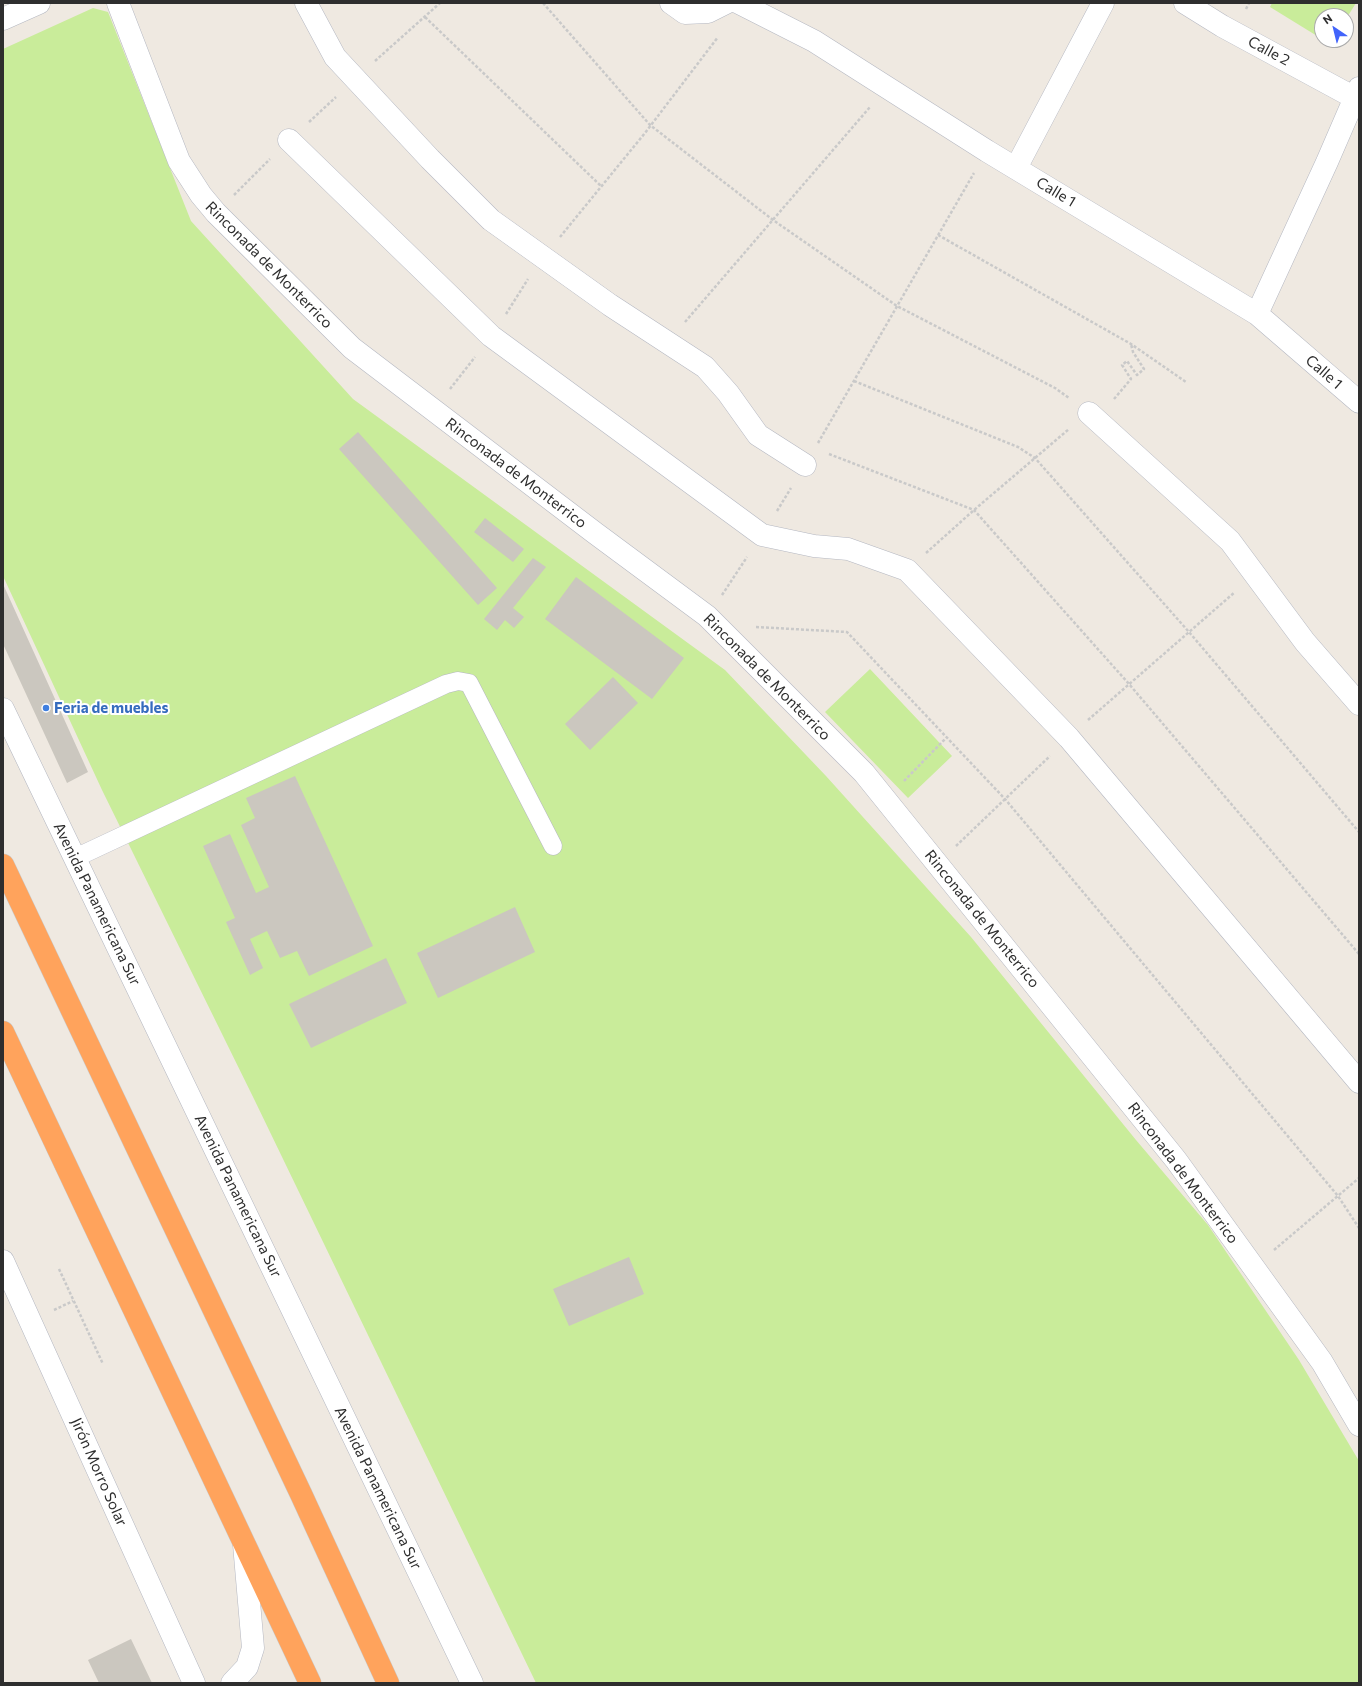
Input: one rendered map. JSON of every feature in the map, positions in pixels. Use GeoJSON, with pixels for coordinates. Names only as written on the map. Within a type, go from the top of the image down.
{"type":"FeatureCollection","features":[{"type":"Feature","properties":{"kind":"highway"},"geometry":{"type":"LineString","coordinates":[[3,865],[301,1494],[388,1683]]}},
{"type":"Feature","properties":{"kind":"highway"},"geometry":{"type":"LineString","coordinates":[[3,1032],[244,1540],[310,1683]]}},
{"type":"Feature","properties":{"kind":"street"},"geometry":{"type":"LineString","coordinates":[[3,19],[39,3]]}},
{"type":"Feature","properties":{"kind":"street","name":"Rinconada de Monterrico"},"geometry":{"type":"LineString","coordinates":[[118,3],[180,161],[200,195],[216,213],[352,348],[712,620],[864,773],[1176,1160],[1322,1362],[1359,1425]]}},
{"type":"Feature","properties":{"kind":"street"},"geometry":{"type":"LineString","coordinates":[[306,3],[335,57],[430,159],[492,220],[610,305],[705,367],[728,393],[758,435],[810,457]]}},
{"type":"Feature","properties":{"kind":"street"},"geometry":{"type":"LineString","coordinates":[[671,3],[685,13],[708,12],[726,3]]}},
{"type":"Feature","properties":{"kind":"street","name":"Calle 1"},"geometry":{"type":"LineString","coordinates":[[739,3],[814,41],[1016,168],[1257,314],[1359,402]]}},
{"type":"Feature","properties":{"kind":"street"},"geometry":{"type":"LineString","coordinates":[[1016,168],[1103,3]]}},
{"type":"Feature","properties":{"kind":"street","name":"Calle 2"},"geometry":{"type":"LineString","coordinates":[[1184,3],[1222,26],[1357,93]]}},
{"type":"Feature","properties":{"kind":"street"},"geometry":{"type":"LineString","coordinates":[[1257,314],[1357,93]]}},
{"type":"Feature","properties":{"kind":"street"},"geometry":{"type":"LineString","coordinates":[[289,140],[491,336],[762,535],[814,546],[848,549],[892,563],[907,570],[1069,738],[1359,1082]]}},
{"type":"Feature","properties":{"kind":"street"},"geometry":{"type":"LineString","coordinates":[[1093,416],[1230,541],[1305,642],[1359,704]]}},
{"type":"Feature","properties":{"kind":"street","name":"Avenida Panamericana Sur"},"geometry":{"type":"LineString","coordinates":[[3,709],[472,1683]]}},
{"type":"Feature","properties":{"kind":"street","name":"Jirón Morro Solar"},"geometry":{"type":"LineString","coordinates":[[3,1261],[194,1683]]}},
{"type":"Feature","properties":{"kind":"street"},"geometry":{"type":"LineString","coordinates":[[232,1683],[247,1667],[253,1648],[244,1540]]}},
{"type":"Feature","properties":{"kind":"lane"},"geometry":{"type":"LineString","coordinates":[[75,858],[446,684],[458,681],[469,683],[553,846]]}},
{"type":"Feature","properties":{"kind":"path"},"geometry":{"type":"LineString","coordinates":[[356,78],[440,3]]}},
{"type":"Feature","properties":{"kind":"path"},"geometry":{"type":"LineString","coordinates":[[543,3],[650,125],[773,220],[897,306],[1056,388],[1093,416]]}},
{"type":"Feature","properties":{"kind":"path"},"geometry":{"type":"LineString","coordinates":[[425,17],[601,186]]}},
{"type":"Feature","properties":{"kind":"path"},"geometry":{"type":"LineString","coordinates":[[543,258],[650,125],[718,37],[721,30]]}},
{"type":"Feature","properties":{"kind":"path"},"geometry":{"type":"LineString","coordinates":[[668,343],[887,87]]}},
{"type":"Feature","properties":{"kind":"path"},"geometry":{"type":"LineString","coordinates":[[987,150],[810,457],[712,620],[847,632],[1005,799],[1338,1196],[1359,1228]]}},
{"type":"Feature","properties":{"kind":"path"},"geometry":{"type":"LineString","coordinates":[[938,235],[1131,344],[1186,382]]}},
{"type":"Feature","properties":{"kind":"path"},"geometry":{"type":"LineString","coordinates":[[907,570],[1035,458],[1093,416],[1131,379],[1122,364],[1127,361],[1137,375],[1144,369],[1132,352],[1131,344]]}},
{"type":"Feature","properties":{"kind":"path"},"geometry":{"type":"LineString","coordinates":[[854,381],[1018,447],[1035,458],[1189,632],[1359,832]]}},
{"type":"Feature","properties":{"kind":"path"},"geometry":{"type":"LineString","coordinates":[[810,457],[974,510],[1129,684],[1359,954]]}},
{"type":"Feature","properties":{"kind":"path"},"geometry":{"type":"LineString","coordinates":[[937,864],[1069,738],[1129,684],[1256,575]]}},
{"type":"Feature","properties":{"kind":"path"},"geometry":{"type":"LineString","coordinates":[[885,800],[947,737]]}},
{"type":"Feature","properties":{"kind":"path"},"geometry":{"type":"LineString","coordinates":[[1253,1268],[1359,1178]]}},
{"type":"Feature","properties":{"kind":"path"},"geometry":{"type":"LineString","coordinates":[[58,1268],[103,1364]]}},
{"type":"Feature","properties":{"kind":"path"},"geometry":{"type":"LineString","coordinates":[[49,1312],[73,1301]]}},
{"type":"Feature","properties":{"kind":"green space"},"geometry":{"type":"Polygon","coordinates":[[[1272,3],[1356,3],[1353,8],[1314,8],[1314,34],[1270,7],[1272,3]]]}},
{"type":"Feature","properties":{"kind":"green space"},"geometry":{"type":"Polygon","coordinates":[[[93,8],[108,12],[191,221],[353,399],[725,670],[826,776],[971,937],[1136,1140],[1208,1225],[1299,1360],[1359,1461],[1359,1683],[536,1683],[255,1101],[102,790],[3,576],[3,49],[93,8]]]}},
{"type":"Feature","properties":{"kind":"green space"},"geometry":{"type":"Polygon","coordinates":[[[870,669],[952,756],[908,798],[825,712],[870,669]]]}},
{"type":"Feature","properties":{"kind":"building"},"geometry":{"type":"Polygon","coordinates":[[[358,432],[497,588],[478,605],[339,449],[358,432]]]}},
{"type":"Feature","properties":{"kind":"building"},"geometry":{"type":"Polygon","coordinates":[[[485,518],[524,549],[513,562],[474,532],[485,518]]]}},
{"type":"Feature","properties":{"kind":"building"},"geometry":{"type":"Polygon","coordinates":[[[533,558],[546,567],[513,608],[524,617],[514,628],[505,620],[497,630],[484,619],[533,558]]]}},
{"type":"Feature","properties":{"kind":"building"},"geometry":{"type":"Polygon","coordinates":[[[576,577],[684,658],[652,699],[545,619],[576,577]]]}},
{"type":"Feature","properties":{"kind":"building","name":"Feria de muebles"},"geometry":{"type":"Polygon","coordinates":[[[3,584],[88,772],[67,783],[3,644],[3,584]]]}},
{"type":"Feature","properties":{"kind":"building"},"geometry":{"type":"Polygon","coordinates":[[[613,677],[638,703],[590,750],[565,724],[613,677]]]}},
{"type":"Feature","properties":{"kind":"building"},"geometry":{"type":"Polygon","coordinates":[[[295,776],[373,946],[309,976],[297,951],[280,958],[267,931],[250,939],[263,968],[250,975],[226,922],[235,918],[203,846],[230,834],[256,893],[269,887],[241,825],[255,818],[246,798],[295,776]]]}},
{"type":"Feature","properties":{"kind":"building"},"geometry":{"type":"Polygon","coordinates":[[[515,907],[535,952],[438,998],[417,953],[515,907]]]}},
{"type":"Feature","properties":{"kind":"building"},"geometry":{"type":"Polygon","coordinates":[[[386,958],[407,1003],[311,1048],[289,1004],[386,958]]]}},
{"type":"Feature","properties":{"kind":"building"},"geometry":{"type":"Polygon","coordinates":[[[629,1257],[644,1294],[569,1326],[553,1289],[629,1257]]]}},
{"type":"Feature","properties":{"kind":"building"},"geometry":{"type":"Polygon","coordinates":[[[131,1639],[152,1683],[99,1683],[88,1660],[131,1639]]]}},
{"type":"Feature","properties":{"kind":"place","name":"Feria de muebles"},"geometry":{"type":"Point","coordinates":[46,708]}}]}
